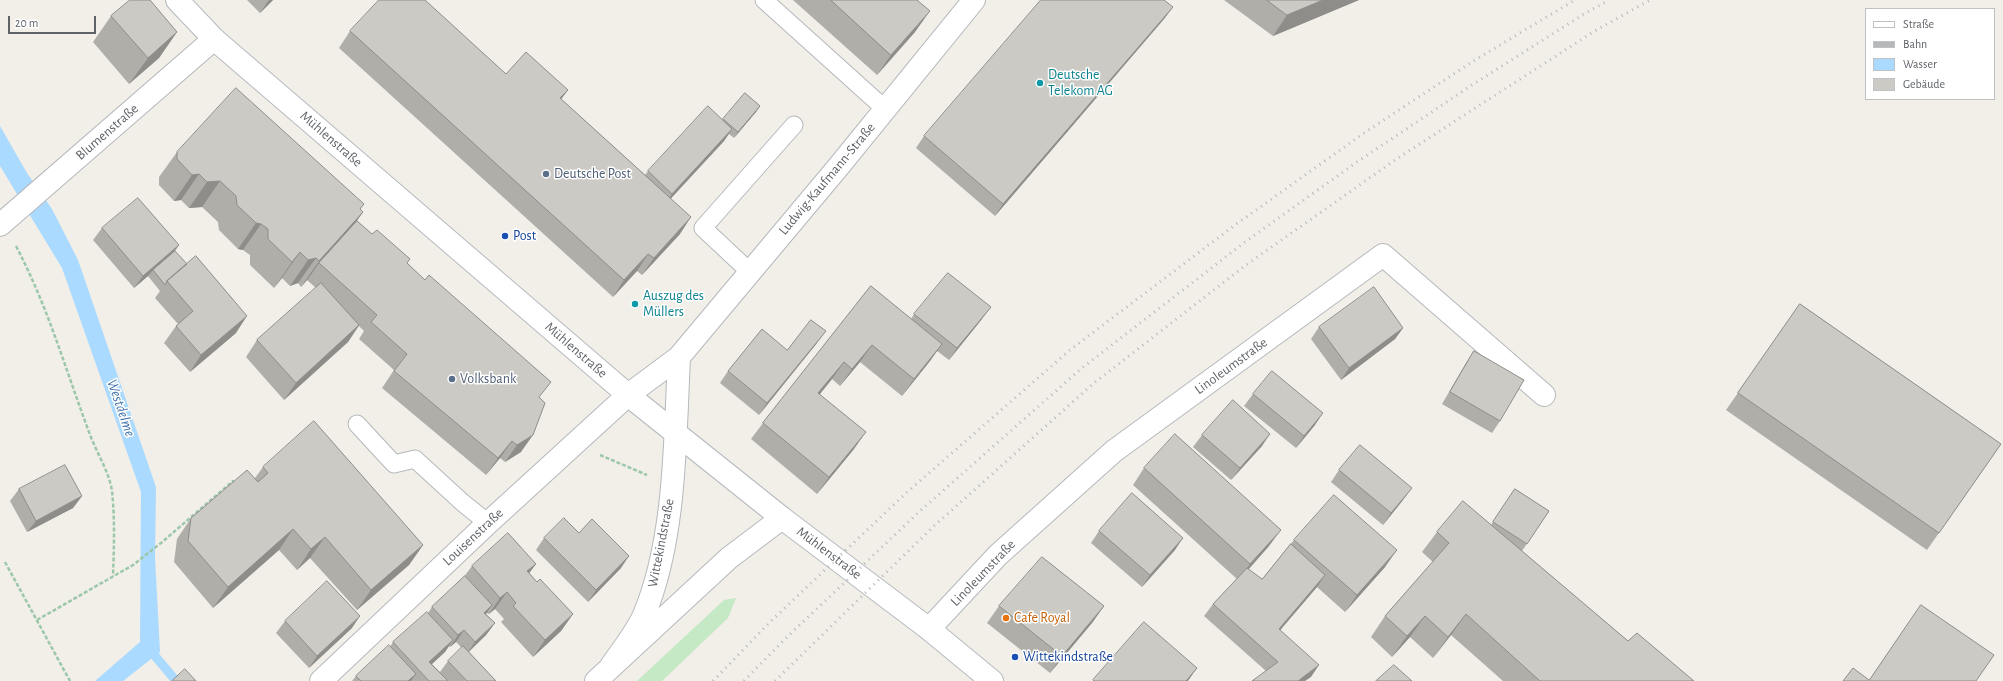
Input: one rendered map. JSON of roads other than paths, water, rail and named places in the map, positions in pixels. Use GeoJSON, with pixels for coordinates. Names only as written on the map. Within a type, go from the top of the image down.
{"type":"FeatureCollection","features":[{"type":"Feature","properties":{"kind":"street","name":"Mühlenstraße"},"geometry":{"type":"LineString","coordinates":[[177,0],[214,39],[628,395],[782,518],[929,629],[992,681]]}},
{"type":"Feature","properties":{"kind":"street","name":"Ludwig-Kaufmann-Straße"},"geometry":{"type":"LineString","coordinates":[[628,395],[679,357],[974,0]]}},
{"type":"Feature","properties":{"kind":"street","name":"Blumenstraße"},"geometry":{"type":"LineString","coordinates":[[0,225],[214,39]]}},
{"type":"Feature","properties":{"kind":"street","name":"Linoleumstraße"},"geometry":{"type":"LineString","coordinates":[[929,629],[998,556],[1114,451],[1383,255],[1544,395]]}},
{"type":"Feature","properties":{"kind":"street"},"geometry":{"type":"LineString","coordinates":[[676,433],[679,357]]}},
{"type":"Feature","properties":{"kind":"street","name":"Louisenstraße"},"geometry":{"type":"LineString","coordinates":[[321,681],[488,523],[628,395]]}},
{"type":"Feature","properties":{"kind":"street","name":"Wittekindstraße"},"geometry":{"type":"LineString","coordinates":[[611,666],[644,616],[659,570],[669,514],[676,433]]}},
{"type":"Feature","properties":{"kind":"street","name":"Wittekindstraße"},"geometry":{"type":"LineString","coordinates":[[596,681],[729,558],[782,518]]}},
{"type":"Feature","properties":{"kind":"lane"},"geometry":{"type":"LineString","coordinates":[[764,0],[885,109]]}},
{"type":"Feature","properties":{"kind":"lane"},"geometry":{"type":"LineString","coordinates":[[750,272],[703,228],[794,125]]}},
{"type":"Feature","properties":{"kind":"lane"},"geometry":{"type":"LineString","coordinates":[[357,424],[394,464],[416,459],[463,503],[488,523]]}},
{"type":"Feature","properties":{"kind":"water","name":"Westdelme"},"geometry":{"type":"Polygon","coordinates":[[[0,126],[27,173],[52,209],[78,260],[156,487],[155,558],[160,652],[123,681],[95,681],[140,642],[141,492],[62,268],[0,166],[0,126]]]}},
{"type":"Feature","properties":{"kind":"waterway"},"geometry":{"type":"LineString","coordinates":[[150,650],[176,681]]}},
{"type":"Feature","properties":{"kind":"railway"},"geometry":{"type":"LineString","coordinates":[[713,681],[769,623],[905,494],[1070,350],[1235,225],[1364,133],[1475,60],[1575,0]]}},
{"type":"Feature","properties":{"kind":"railway"},"geometry":{"type":"LineString","coordinates":[[744,681],[785,639],[920,511],[1082,368],[1245,242],[1357,162],[1472,85],[1584,14],[1609,0]]}},
{"type":"Feature","properties":{"kind":"railway"},"geometry":{"type":"LineString","coordinates":[[775,681],[934,526],[1094,383],[1246,265],[1398,158],[1593,32],[1650,0]]}},
{"type":"Feature","properties":{"kind":"place","name":"Deutsche Telekom AG"},"geometry":{"type":"Point","coordinates":[1040,83]}},
{"type":"Feature","properties":{"kind":"place","name":"Deutsche Post"},"geometry":{"type":"Point","coordinates":[546,174]}},
{"type":"Feature","properties":{"kind":"place","name":"Post"},"geometry":{"type":"Point","coordinates":[505,236]}},
{"type":"Feature","properties":{"kind":"place","name":"Auszug des Müllers"},"geometry":{"type":"Point","coordinates":[635,304]}},
{"type":"Feature","properties":{"kind":"place","name":"Volksbank"},"geometry":{"type":"Point","coordinates":[452,379]}},
{"type":"Feature","properties":{"kind":"place","name":"Cafe Royal"},"geometry":{"type":"Point","coordinates":[1006,618]}},
{"type":"Feature","properties":{"kind":"place","name":"Wittekindstraße"},"geometry":{"type":"Point","coordinates":[1015,657]}}]}
